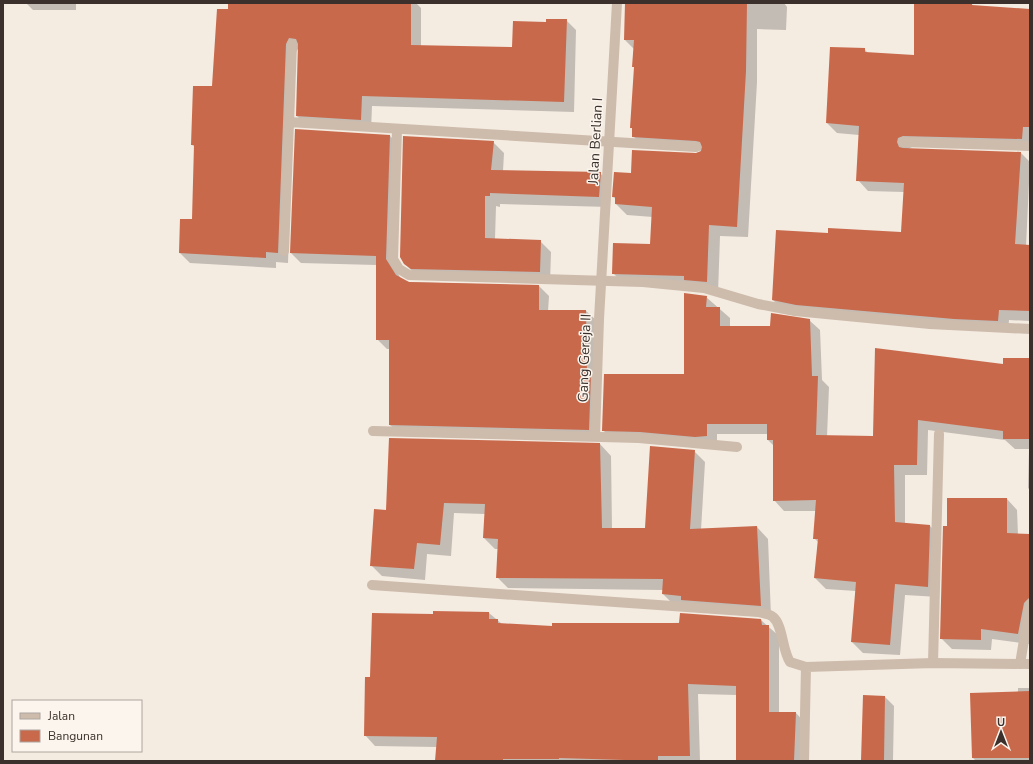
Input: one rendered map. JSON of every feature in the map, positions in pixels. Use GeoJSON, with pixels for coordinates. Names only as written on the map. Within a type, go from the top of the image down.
{"type":"FeatureCollection","features":[{"type":"Feature","properties":{"kind":"street","name":"Jalan Berlian I"},"geometry":{"type":"LineString","coordinates":[[601,280],[616,3]]}},
{"type":"Feature","properties":{"kind":"street"},"geometry":{"type":"LineString","coordinates":[[284,251],[292,44]]}},
{"type":"Feature","properties":{"kind":"street"},"geometry":{"type":"LineString","coordinates":[[289,122],[397,130],[696,147]]}},
{"type":"Feature","properties":{"kind":"street"},"geometry":{"type":"LineString","coordinates":[[397,130],[393,259],[399,269],[409,275],[601,280],[704,288],[758,304],[796,311],[930,324],[1030,329]]}},
{"type":"Feature","properties":{"kind":"street"},"geometry":{"type":"LineString","coordinates":[[903,142],[1030,146]]}},
{"type":"Feature","properties":{"kind":"street","name":"Gang Gereja II"},"geometry":{"type":"LineString","coordinates":[[595,436],[601,280]]}},
{"type":"Feature","properties":{"kind":"street"},"geometry":{"type":"LineString","coordinates":[[372,431],[639,438],[737,448]]}},
{"type":"Feature","properties":{"kind":"street"},"geometry":{"type":"LineString","coordinates":[[933,663],[939,434]]}},
{"type":"Feature","properties":{"kind":"street"},"geometry":{"type":"LineString","coordinates":[[372,585],[758,612],[773,616],[779,626],[785,654],[790,662],[806,667],[933,663],[1025,664],[1030,604]]}},
{"type":"Feature","properties":{"kind":"street"},"geometry":{"type":"LineString","coordinates":[[804,761],[806,667]]}},
{"type":"Feature","properties":{"kind":"building"},"geometry":{"type":"Polygon","coordinates":[[[228,3],[411,3],[411,45],[512,47],[513,21],[546,22],[546,19],[567,19],[564,102],[362,96],[361,120],[296,116],[298,44],[296,39],[289,38],[286,44],[278,253],[266,252],[266,258],[179,253],[180,219],[192,219],[194,145],[191,145],[193,86],[212,86],[217,9],[228,9],[228,3]]]}},
{"type":"Feature","properties":{"kind":"building"},"geometry":{"type":"Polygon","coordinates":[[[625,3],[747,3],[746,71],[737,227],[709,225],[707,282],[684,280],[684,276],[612,274],[613,243],[650,244],[652,207],[615,204],[615,197],[612,197],[614,172],[631,173],[632,150],[696,153],[701,151],[702,147],[700,142],[696,141],[632,137],[632,128],[630,128],[634,67],[632,67],[634,40],[624,40],[625,3]]]}},
{"type":"Feature","properties":{"kind":"building"},"geometry":{"type":"Polygon","coordinates":[[[914,3],[972,3],[972,5],[1030,9],[1030,127],[1023,127],[1022,139],[903,136],[898,138],[897,142],[899,147],[903,148],[1021,152],[1015,244],[1030,245],[1030,311],[999,310],[998,321],[954,319],[796,305],[772,300],[776,230],[828,233],[828,228],[901,232],[904,183],[856,181],[859,126],[826,123],[830,47],[865,48],[865,52],[914,55],[914,3]]]}},
{"type":"Feature","properties":{"kind":"building"},"geometry":{"type":"Polygon","coordinates":[[[295,129],[390,135],[386,259],[396,275],[409,282],[539,285],[539,310],[586,310],[587,375],[591,374],[589,430],[389,425],[389,340],[376,340],[376,256],[290,253],[295,129]]]}},
{"type":"Feature","properties":{"kind":"building"},"geometry":{"type":"Polygon","coordinates":[[[403,136],[494,141],[491,170],[601,172],[599,197],[490,193],[490,196],[485,196],[485,238],[541,240],[540,272],[411,269],[404,264],[400,257],[403,136]]]}},
{"type":"Feature","properties":{"kind":"building"},"geometry":{"type":"Polygon","coordinates":[[[684,293],[707,296],[706,307],[720,307],[720,326],[770,326],[771,313],[810,319],[812,376],[818,376],[816,435],[873,436],[875,348],[1003,364],[1003,358],[1030,358],[1030,439],[1003,439],[1003,431],[918,420],[917,465],[894,465],[895,522],[930,525],[928,587],[895,584],[890,645],[851,642],[856,582],[814,578],[818,539],[813,539],[816,500],[773,501],[773,440],[767,440],[767,424],[707,424],[707,436],[695,437],[640,432],[602,431],[604,374],[684,374],[684,293]]]}},
{"type":"Feature","properties":{"kind":"building"},"geometry":{"type":"Polygon","coordinates":[[[389,438],[600,443],[602,528],[645,528],[650,446],[695,450],[690,529],[757,526],[761,606],[681,600],[681,596],[662,594],[663,579],[496,578],[498,539],[483,538],[485,504],[444,503],[440,545],[417,543],[414,569],[370,566],[374,509],[386,510],[389,438]]]}},
{"type":"Feature","properties":{"kind":"building"},"geometry":{"type":"Polygon","coordinates":[[[947,498],[1007,498],[1007,533],[1030,534],[1030,591],[1029,598],[1024,603],[1018,634],[981,629],[981,640],[940,639],[943,526],[947,526],[947,498]]]}},
{"type":"Feature","properties":{"kind":"building"},"geometry":{"type":"Polygon","coordinates":[[[433,611],[489,612],[489,619],[498,619],[498,623],[552,626],[552,623],[679,623],[680,613],[761,619],[762,625],[769,625],[769,712],[796,712],[794,761],[736,761],[736,686],[688,684],[690,756],[658,756],[658,761],[559,758],[503,759],[503,761],[435,761],[437,737],[364,736],[365,677],[370,677],[372,613],[433,614],[433,611]]]}},
{"type":"Feature","properties":{"kind":"building"},"geometry":{"type":"Polygon","coordinates":[[[1030,691],[1030,758],[972,758],[970,693],[1030,691]]]}},
{"type":"Feature","properties":{"kind":"building"},"geometry":{"type":"Polygon","coordinates":[[[863,695],[885,696],[884,761],[861,761],[863,695]]]}}]}
